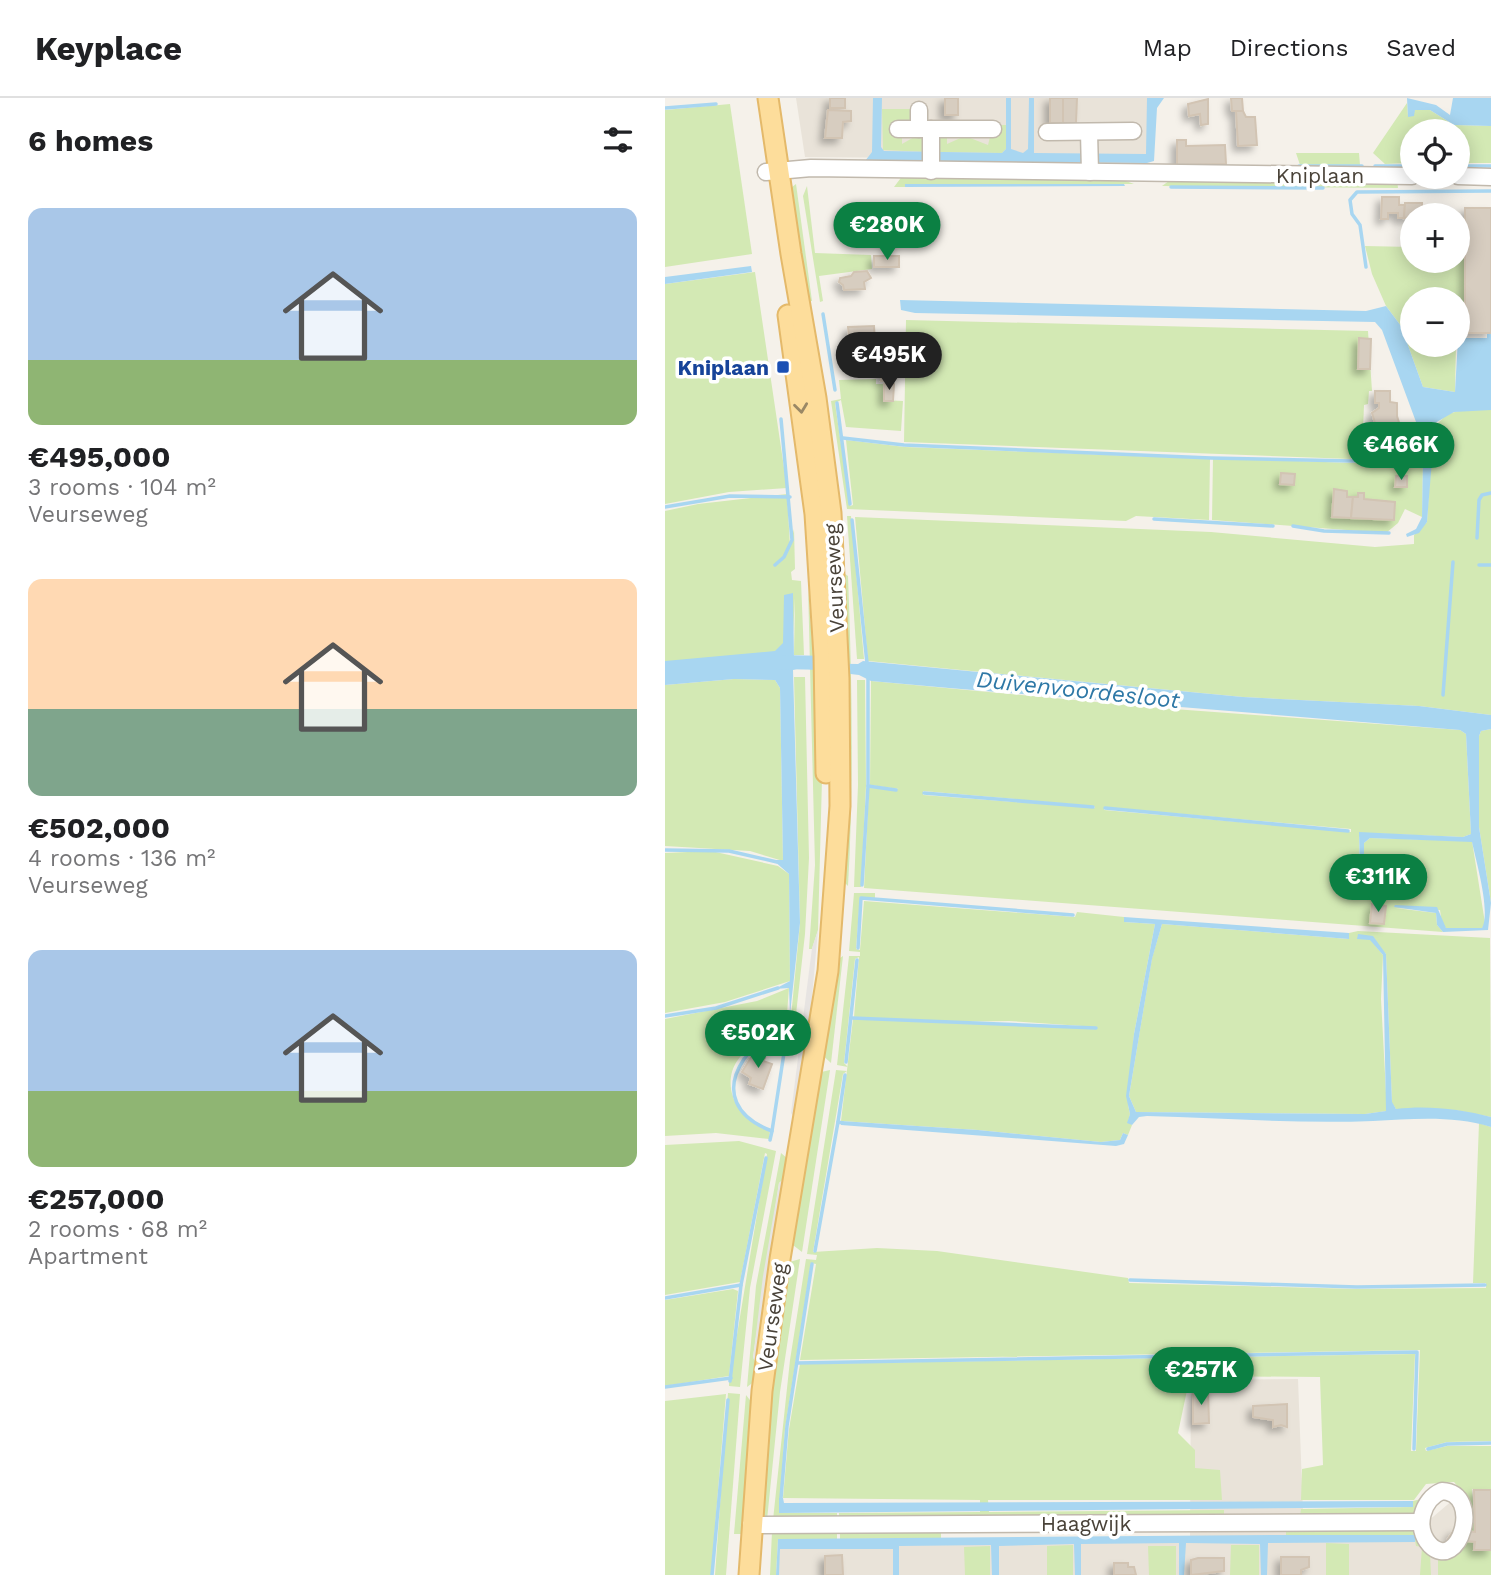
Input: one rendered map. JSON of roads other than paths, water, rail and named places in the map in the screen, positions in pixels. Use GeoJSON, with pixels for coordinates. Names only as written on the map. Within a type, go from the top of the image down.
{"type":"FeatureCollection","features":[{"type":"Feature","properties":{"kind":"main road","name":"Veurseweg"},"geometry":{"type":"LineString","coordinates":[[748,1575],[762,1391],[773,1301],[828,971],[840,806],[831,657],[831,513],[816,398],[772,171],[755,98]]}},
{"type":"Feature","properties":{"kind":"main road","name":"Veurseweg"},"geometry":{"type":"LineString","coordinates":[[768,98],[772,171]]}},
{"type":"Feature","properties":{"kind":"street"},"geometry":{"type":"LineString","coordinates":[[919,110],[931,161]]}},
{"type":"Feature","properties":{"kind":"street"},"geometry":{"type":"LineString","coordinates":[[898,129],[993,129]]}},
{"type":"Feature","properties":{"kind":"street"},"geometry":{"type":"LineString","coordinates":[[1047,131],[1133,131]]}},
{"type":"Feature","properties":{"kind":"street"},"geometry":{"type":"LineString","coordinates":[[1089,132],[1090,169]]}},
{"type":"Feature","properties":{"kind":"street","name":"Kniplaan"},"geometry":{"type":"LineString","coordinates":[[772,171],[931,161],[1090,169],[1400,176]]}},
{"type":"Feature","properties":{"kind":"street"},"geometry":{"type":"LineString","coordinates":[[1470,176],[1491,177]]}},
{"type":"Feature","properties":{"kind":"street","name":"Haagwijk"},"geometry":{"type":"LineString","coordinates":[[751,1525],[1421,1522]]}},
{"type":"Feature","properties":{"kind":"water"},"geometry":{"type":"Polygon","coordinates":[[[873,98],[882,98],[881,147],[884,151],[1002,153],[1006,149],[1006,98],[1011,98],[1011,149],[1023,153],[1028,149],[1029,98],[1034,98],[1034,153],[1146,154],[1147,98],[1164,98],[1157,108],[1154,161],[1147,163],[865,161],[872,152],[873,98]]]}},
{"type":"Feature","properties":{"kind":"water"},"geometry":{"type":"Polygon","coordinates":[[[1407,98],[1436,105],[1450,115],[1453,98],[1491,98],[1491,126],[1470,125],[1470,119],[1444,119],[1430,110],[1415,110],[1414,116],[1408,117],[1407,98]]]}},
{"type":"Feature","properties":{"kind":"water"},"geometry":{"type":"Polygon","coordinates":[[[905,184],[1124,184],[1125,186],[905,187],[905,184]]]}},
{"type":"Feature","properties":{"kind":"water"},"geometry":{"type":"Polygon","coordinates":[[[751,266],[752,272],[665,284],[665,277],[751,266]]]}},
{"type":"Feature","properties":{"kind":"water"},"geometry":{"type":"Polygon","coordinates":[[[900,300],[1366,311],[1386,306],[1400,325],[1400,357],[1412,357],[1423,387],[1455,392],[1457,357],[1470,357],[1470,338],[1487,338],[1487,333],[1491,333],[1491,410],[1454,412],[1435,423],[1427,522],[1419,533],[1407,537],[1406,534],[1416,529],[1422,517],[1423,459],[1420,454],[1382,458],[1398,453],[1419,430],[1382,330],[1375,322],[915,313],[901,310],[900,300]]]}},
{"type":"Feature","properties":{"kind":"water"},"geometry":{"type":"Polygon","coordinates":[[[793,593],[794,660],[799,663],[858,664],[863,661],[1243,697],[1419,706],[1491,715],[1491,729],[1481,731],[1479,736],[1479,827],[1491,903],[1488,930],[1443,932],[1437,925],[1436,913],[1394,907],[1437,907],[1446,928],[1482,928],[1484,899],[1472,842],[1370,838],[1364,843],[1364,872],[1360,872],[1359,832],[1463,837],[1471,834],[1466,734],[1460,730],[871,681],[859,675],[800,668],[793,670],[800,923],[790,1014],[789,988],[775,989],[790,981],[789,874],[773,860],[783,860],[780,688],[775,680],[734,679],[665,685],[665,661],[775,651],[783,643],[784,595],[793,593]]]}},
{"type":"Feature","properties":{"kind":"water"},"geometry":{"type":"Polygon","coordinates":[[[1124,917],[1349,933],[1349,939],[1162,924],[1152,959],[1129,1096],[1136,1112],[1365,1114],[1386,1111],[1383,955],[1370,940],[1357,939],[1358,934],[1373,936],[1386,954],[1392,1102],[1396,1109],[1444,1108],[1468,1112],[1491,1117],[1491,1127],[1432,1119],[1317,1122],[1147,1116],[1139,1117],[1132,1125],[1127,1123],[1130,1114],[1126,1096],[1134,1034],[1155,924],[1124,922],[1124,917]]]}},
{"type":"Feature","properties":{"kind":"water"},"geometry":{"type":"Polygon","coordinates":[[[841,1121],[1101,1142],[1120,1140],[1123,1133],[1128,1135],[1124,1144],[1116,1146],[841,1125],[841,1121]]]}},
{"type":"Feature","properties":{"kind":"water"},"geometry":{"type":"Polygon","coordinates":[[[779,1498],[783,1498],[784,1503],[1413,1501],[1413,1507],[779,1513],[779,1498]]]}},
{"type":"Feature","properties":{"kind":"water"},"geometry":{"type":"Polygon","coordinates":[[[1275,1535],[1416,1537],[1415,1542],[1268,1543],[1267,1575],[1261,1575],[1260,1544],[1186,1543],[1184,1575],[1179,1575],[1179,1543],[1081,1544],[1081,1575],[1075,1575],[1074,1544],[999,1546],[999,1575],[992,1575],[991,1545],[899,1546],[899,1575],[893,1575],[893,1549],[780,1549],[779,1575],[776,1575],[778,1539],[1275,1535]]]}},
{"type":"Feature","properties":{"kind":"waterway"},"geometry":{"type":"LineString","coordinates":[[665,108],[716,104]]}},
{"type":"Feature","properties":{"kind":"waterway"},"geometry":{"type":"LineString","coordinates":[[1299,166],[1362,166]]}},
{"type":"Feature","properties":{"kind":"waterway"},"geometry":{"type":"LineString","coordinates":[[1375,166],[1400,166]]}},
{"type":"Feature","properties":{"kind":"waterway"},"geometry":{"type":"LineString","coordinates":[[1470,166],[1491,166]]}},
{"type":"Feature","properties":{"kind":"waterway"},"geometry":{"type":"LineString","coordinates":[[1171,187],[1323,188]]}},
{"type":"Feature","properties":{"kind":"waterway"},"geometry":{"type":"LineString","coordinates":[[1366,267],[1360,225],[1352,214],[1350,200],[1357,192],[1491,191]]}},
{"type":"Feature","properties":{"kind":"waterway"},"geometry":{"type":"LineString","coordinates":[[823,314],[835,390]]}},
{"type":"Feature","properties":{"kind":"waterway"},"geometry":{"type":"LineString","coordinates":[[837,403],[850,504]]}},
{"type":"Feature","properties":{"kind":"waterway"},"geometry":{"type":"LineString","coordinates":[[775,565],[784,557],[792,540],[781,419]]}},
{"type":"Feature","properties":{"kind":"waterway"},"geometry":{"type":"LineString","coordinates":[[843,438],[904,445],[1211,458],[1352,461],[1382,458]]}},
{"type":"Feature","properties":{"kind":"waterway"},"geometry":{"type":"LineString","coordinates":[[1477,538],[1479,500],[1482,495],[1491,493]]}},
{"type":"Feature","properties":{"kind":"waterway"},"geometry":{"type":"LineString","coordinates":[[665,507],[730,496],[790,497]]}},
{"type":"Feature","properties":{"kind":"waterway"},"geometry":{"type":"LineString","coordinates":[[1154,519],[1273,526]]}},
{"type":"Feature","properties":{"kind":"waterway"},"geometry":{"type":"LineString","coordinates":[[852,520],[867,663]]}},
{"type":"Feature","properties":{"kind":"waterway"},"geometry":{"type":"LineString","coordinates":[[1293,526],[1324,531],[1389,533]]}},
{"type":"Feature","properties":{"kind":"waterway"},"geometry":{"type":"LineString","coordinates":[[1443,695],[1453,562]]}},
{"type":"Feature","properties":{"kind":"waterway"},"geometry":{"type":"LineString","coordinates":[[1479,565],[1491,565]]}},
{"type":"Feature","properties":{"kind":"waterway","name":"Duivenvoordesloot"},"geometry":{"type":"LineString","coordinates":[[778,662],[831,663]]}},
{"type":"Feature","properties":{"kind":"waterway"},"geometry":{"type":"LineString","coordinates":[[862,885],[868,786],[868,677]]}},
{"type":"Feature","properties":{"kind":"waterway"},"geometry":{"type":"LineString","coordinates":[[868,786],[896,790]]}},
{"type":"Feature","properties":{"kind":"waterway"},"geometry":{"type":"LineString","coordinates":[[924,793],[1093,807]]}},
{"type":"Feature","properties":{"kind":"waterway"},"geometry":{"type":"LineString","coordinates":[[1105,808],[1348,831]]}},
{"type":"Feature","properties":{"kind":"waterway"},"geometry":{"type":"LineString","coordinates":[[665,850],[729,851],[777,862]]}},
{"type":"Feature","properties":{"kind":"waterway"},"geometry":{"type":"LineString","coordinates":[[858,948],[861,898],[1073,915]]}},
{"type":"Feature","properties":{"kind":"waterway"},"geometry":{"type":"LineString","coordinates":[[846,1062],[857,960]]}},
{"type":"Feature","properties":{"kind":"waterway"},"geometry":{"type":"LineString","coordinates":[[665,1016],[716,1008],[778,988]]}},
{"type":"Feature","properties":{"kind":"waterway"},"geometry":{"type":"LineString","coordinates":[[787,1041],[784,1041],[767,1041],[756,1046],[744,1059],[734,1082],[734,1093],[742,1111],[760,1126],[772,1131],[790,1014]]}},
{"type":"Feature","properties":{"kind":"waterway"},"geometry":{"type":"LineString","coordinates":[[852,1018],[1096,1028]]}},
{"type":"Feature","properties":{"kind":"waterway"},"geometry":{"type":"LineString","coordinates":[[838,1122],[845,1075]]}},
{"type":"Feature","properties":{"kind":"waterway"},"geometry":{"type":"LineString","coordinates":[[815,1251],[838,1122],[843,1123]]}},
{"type":"Feature","properties":{"kind":"waterway"},"geometry":{"type":"LineString","coordinates":[[770,1140],[772,1131]]}},
{"type":"Feature","properties":{"kind":"waterway"},"geometry":{"type":"LineString","coordinates":[[730,1381],[741,1285],[766,1158]]}},
{"type":"Feature","properties":{"kind":"waterway"},"geometry":{"type":"LineString","coordinates":[[781,1498],[787,1426],[812,1264]]}},
{"type":"Feature","properties":{"kind":"waterway"},"geometry":{"type":"LineString","coordinates":[[1130,1280],[1357,1287],[1485,1285]]}},
{"type":"Feature","properties":{"kind":"waterway"},"geometry":{"type":"LineString","coordinates":[[665,1298],[741,1285]]}},
{"type":"Feature","properties":{"kind":"waterway"},"geometry":{"type":"LineString","coordinates":[[797,1363],[1417,1352],[1414,1449]]}},
{"type":"Feature","properties":{"kind":"waterway"},"geometry":{"type":"LineString","coordinates":[[665,1387],[731,1378]]}},
{"type":"Feature","properties":{"kind":"waterway"},"geometry":{"type":"LineString","coordinates":[[712,1575],[728,1400]]}},
{"type":"Feature","properties":{"kind":"waterway"},"geometry":{"type":"LineString","coordinates":[[1428,1449],[1447,1444],[1491,1443]]}},
{"type":"Feature","properties":{"kind":"place","name":"Kniplaan"},"geometry":{"type":"Point","coordinates":[783,367]}}]}
